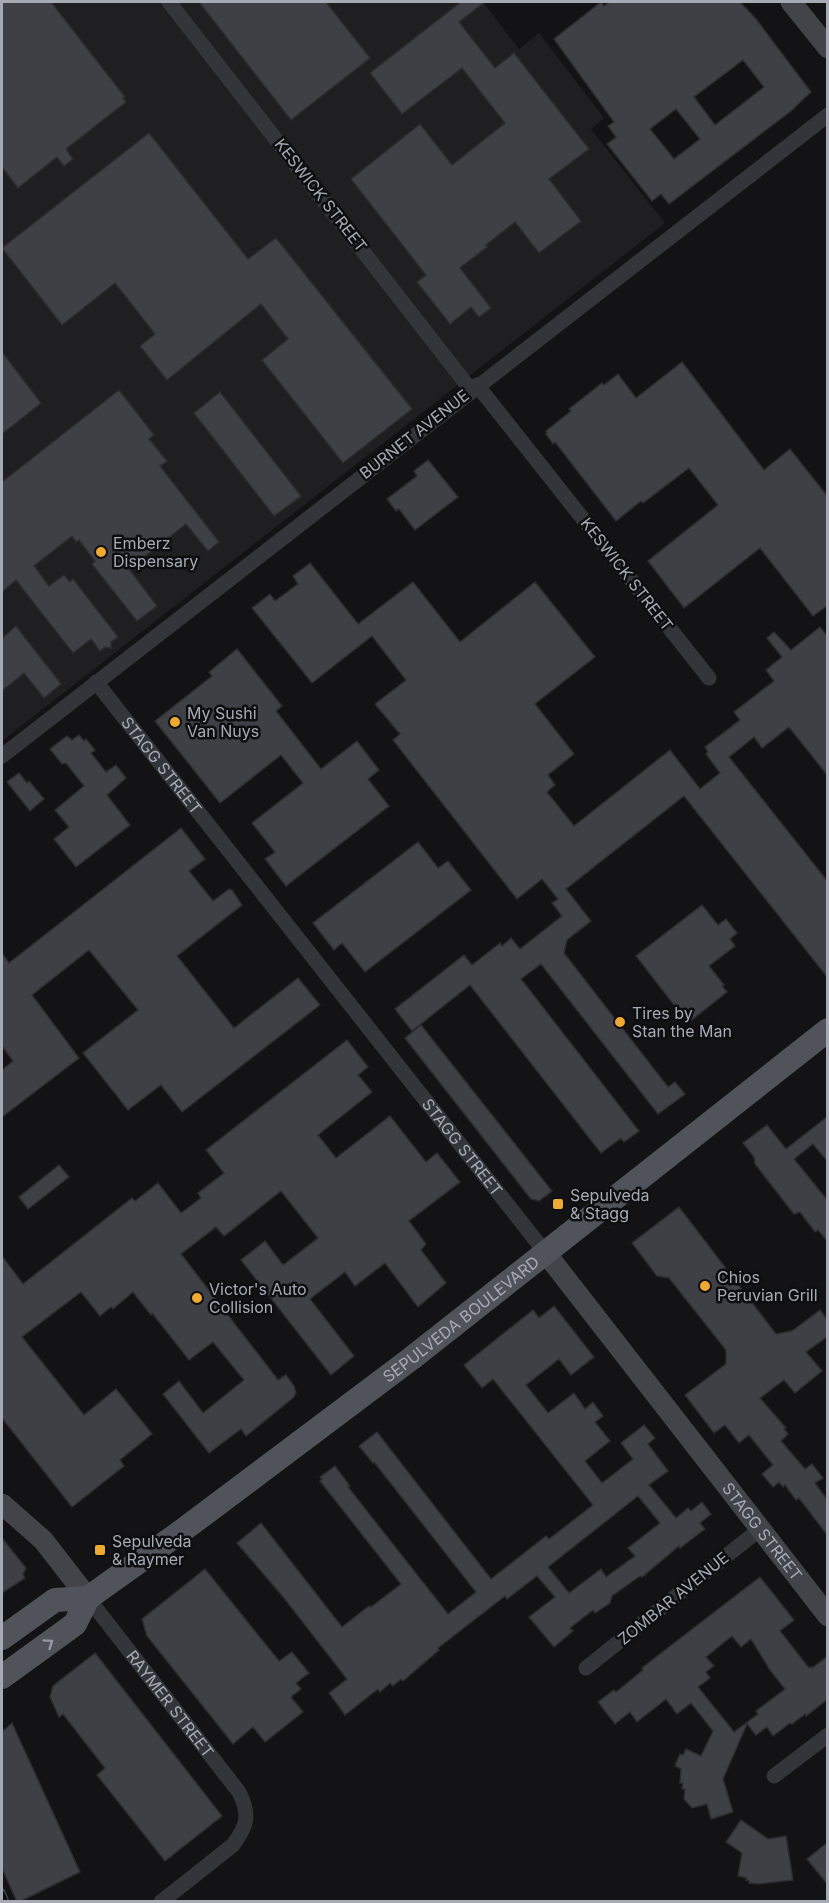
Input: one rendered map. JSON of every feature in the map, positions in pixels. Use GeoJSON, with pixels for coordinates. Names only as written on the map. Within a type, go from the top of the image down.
{"type":"FeatureCollection","features":[{"type":"Feature","properties":{"kind":"main road","name":"SEPULVEDA BOULEVARD"},"geometry":{"type":"LineString","coordinates":[[2,1677],[75,1624],[88,1598],[336,1416],[828,1030]]}},
{"type":"Feature","properties":{"kind":"main road"},"geometry":{"type":"LineString","coordinates":[[2,1638],[55,1600],[88,1598]]}},
{"type":"Feature","properties":{"kind":"street","name":"KESWICK STREET"},"geometry":{"type":"LineString","coordinates":[[169,2],[474,387],[709,678]]}},
{"type":"Feature","properties":{"kind":"street"},"geometry":{"type":"LineString","coordinates":[[791,2],[828,48]]}},
{"type":"Feature","properties":{"kind":"street","name":"BURNET AVENUE"},"geometry":{"type":"LineString","coordinates":[[2,756],[474,387],[828,115]]}},
{"type":"Feature","properties":{"kind":"street","name":"STAGG STREET"},"geometry":{"type":"LineString","coordinates":[[96,682],[828,1616]]}},
{"type":"Feature","properties":{"kind":"street","name":"RAYMER STREET"},"geometry":{"type":"LineString","coordinates":[[2,1504],[43,1540],[239,1792],[245,1806],[247,1819],[242,1833],[233,1845],[161,1902]]}},
{"type":"Feature","properties":{"kind":"street","name":"ZOMBAR AVENUE"},"geometry":{"type":"LineString","coordinates":[[586,1668],[760,1529]]}},
{"type":"Feature","properties":{"kind":"street"},"geometry":{"type":"LineString","coordinates":[[774,1776],[828,1735]]}},
{"type":"Feature","properties":{"kind":"shaded area"},"geometry":{"type":"Polygon","coordinates":[[[2,2],[483,2],[519,49],[539,33],[604,118],[591,129],[665,223],[2,741],[2,2]]]}},
{"type":"Feature","properties":{"kind":"building"},"geometry":{"type":"Polygon","coordinates":[[[2,2],[51,2],[125,97],[123,98],[126,102],[66,149],[73,159],[64,166],[57,157],[18,188],[2,167],[2,2]]]}},
{"type":"Feature","properties":{"kind":"building"},"geometry":{"type":"Polygon","coordinates":[[[199,2],[326,2],[370,58],[291,120],[199,2]]]}},
{"type":"Feature","properties":{"kind":"building"},"geometry":{"type":"Polygon","coordinates":[[[461,2],[485,2],[459,22],[495,68],[514,53],[589,149],[549,179],[581,221],[539,253],[515,222],[460,268],[491,308],[479,317],[471,307],[450,324],[417,282],[426,275],[351,179],[420,124],[452,165],[505,123],[462,68],[402,114],[370,73],[461,2]]]}},
{"type":"Feature","properties":{"kind":"building"},"geometry":{"type":"Polygon","coordinates":[[[601,2],[604,6],[610,2],[740,2],[756,19],[811,92],[791,111],[669,204],[661,194],[652,201],[607,144],[616,137],[608,126],[614,122],[554,39],[601,2]],[[743,60],[694,97],[715,125],[764,87],[743,60]],[[676,109],[650,129],[674,159],[700,139],[676,109]]]}},
{"type":"Feature","properties":{"kind":"building"},"geometry":{"type":"Polygon","coordinates":[[[149,133],[248,259],[276,238],[412,409],[343,463],[262,360],[288,339],[261,304],[167,380],[140,346],[155,334],[115,283],[62,325],[2,248],[149,133]]]}},
{"type":"Feature","properties":{"kind":"building"},"geometry":{"type":"Polygon","coordinates":[[[2,352],[41,403],[2,434],[2,352]]]}},
{"type":"Feature","properties":{"kind":"building"},"geometry":{"type":"Polygon","coordinates":[[[682,362],[764,470],[790,449],[828,497],[828,605],[813,616],[760,548],[684,608],[648,561],[718,505],[689,468],[616,521],[555,442],[553,444],[546,434],[546,431],[571,411],[569,409],[602,383],[604,385],[618,374],[636,398],[682,362]]]}},
{"type":"Feature","properties":{"kind":"building"},"geometry":{"type":"Polygon","coordinates":[[[119,390],[154,435],[149,439],[167,461],[160,466],[219,542],[208,551],[186,524],[129,569],[157,606],[137,621],[92,564],[95,561],[79,540],[76,542],[72,536],[34,566],[49,586],[64,575],[70,582],[73,579],[118,637],[111,642],[111,648],[105,647],[100,651],[91,639],[73,653],[16,580],[2,592],[2,482],[119,390]]]}},
{"type":"Feature","properties":{"kind":"building"},"geometry":{"type":"Polygon","coordinates":[[[220,392],[301,496],[274,516],[194,413],[220,392]]]}},
{"type":"Feature","properties":{"kind":"building"},"geometry":{"type":"Polygon","coordinates":[[[428,460],[458,497],[415,530],[399,509],[396,511],[387,499],[417,476],[414,471],[428,460]]]}},
{"type":"Feature","properties":{"kind":"building"},"geometry":{"type":"Polygon","coordinates":[[[310,563],[358,624],[413,582],[460,642],[535,582],[595,657],[535,704],[574,754],[548,775],[555,785],[547,792],[574,826],[670,750],[700,789],[720,773],[706,754],[708,752],[705,747],[740,720],[734,712],[774,681],[766,670],[782,657],[767,638],[774,632],[791,650],[820,627],[828,637],[828,776],[789,727],[762,748],[754,737],[729,757],[828,882],[828,978],[684,796],[566,889],[591,921],[567,940],[564,953],[668,1087],[675,1082],[685,1094],[658,1114],[541,964],[521,979],[639,1131],[624,1142],[621,1138],[601,1153],[470,985],[412,1031],[395,1009],[464,955],[472,965],[500,943],[502,946],[511,938],[520,949],[562,916],[552,903],[558,899],[542,879],[517,899],[393,740],[400,734],[375,704],[406,680],[372,636],[312,683],[252,608],[270,594],[275,601],[298,584],[293,576],[310,563]]]}},
{"type":"Feature","properties":{"kind":"building"},"geometry":{"type":"Polygon","coordinates":[[[16,626],[61,684],[44,698],[24,673],[2,691],[2,638],[16,626]]]}},
{"type":"Feature","properties":{"kind":"building"},"geometry":{"type":"Polygon","coordinates":[[[237,649],[282,706],[276,711],[321,769],[357,741],[379,770],[368,779],[389,806],[286,886],[265,859],[275,852],[252,823],[303,783],[281,755],[220,803],[155,721],[212,676],[209,672],[237,649]]]}},
{"type":"Feature","properties":{"kind":"building"},"geometry":{"type":"Polygon","coordinates":[[[79,735],[84,741],[86,739],[95,750],[91,753],[106,772],[116,765],[126,778],[107,795],[130,825],[76,867],[54,839],[69,827],[55,810],[84,786],[66,763],[62,764],[50,749],[67,736],[72,740],[79,735]]]}},
{"type":"Feature","properties":{"kind":"building"},"geometry":{"type":"Polygon","coordinates":[[[19,773],[44,799],[30,811],[7,782],[19,773]]]}},
{"type":"Feature","properties":{"kind":"building"},"geometry":{"type":"Polygon","coordinates":[[[181,828],[205,859],[189,871],[213,901],[229,889],[242,905],[177,956],[234,1028],[298,978],[320,1005],[182,1112],[161,1085],[128,1110],[83,1053],[138,1010],[89,950],[32,995],[79,1058],[2,1117],[2,1070],[13,1061],[2,1046],[2,953],[9,963],[181,828]]]}},
{"type":"Feature","properties":{"kind":"building"},"geometry":{"type":"Polygon","coordinates":[[[418,842],[438,868],[448,861],[471,890],[365,972],[342,943],[334,950],[313,923],[418,842]]]}},
{"type":"Feature","properties":{"kind":"building"},"geometry":{"type":"Polygon","coordinates":[[[702,905],[718,925],[726,919],[737,933],[730,939],[735,946],[709,966],[727,992],[688,1023],[636,956],[702,905]]]}},
{"type":"Feature","properties":{"kind":"building"},"geometry":{"type":"Polygon","coordinates":[[[421,1025],[552,1191],[539,1201],[531,1199],[405,1038],[421,1025]]]}},
{"type":"Feature","properties":{"kind":"building"},"geometry":{"type":"Polygon","coordinates":[[[347,1040],[368,1067],[358,1075],[372,1092],[318,1135],[336,1158],[390,1116],[426,1162],[437,1153],[460,1182],[409,1221],[426,1244],[421,1250],[446,1283],[418,1307],[385,1263],[355,1286],[345,1272],[310,1299],[354,1356],[331,1375],[241,1260],[265,1241],[283,1265],[318,1238],[281,1191],[224,1236],[216,1227],[181,1254],[278,1380],[286,1375],[296,1393],[293,1398],[246,1436],[241,1429],[209,1453],[163,1394],[179,1381],[203,1413],[244,1380],[213,1342],[189,1360],[133,1292],[113,1309],[111,1307],[100,1316],[81,1292],[22,1337],[84,1415],[116,1389],[152,1434],[120,1460],[124,1466],[72,1507],[2,1418],[2,1256],[23,1284],[132,1198],[135,1201],[158,1183],[181,1213],[201,1198],[198,1193],[224,1173],[206,1150],[347,1040]]]}},
{"type":"Feature","properties":{"kind":"building"},"geometry":{"type":"Polygon","coordinates":[[[828,1116],[828,1162],[813,1144],[794,1159],[828,1201],[828,1242],[818,1230],[815,1232],[800,1212],[794,1214],[755,1164],[754,1157],[743,1143],[767,1125],[786,1149],[828,1116]]]}},
{"type":"Feature","properties":{"kind":"building"},"geometry":{"type":"Polygon","coordinates":[[[59,1165],[69,1177],[28,1209],[19,1197],[59,1165]]]}},
{"type":"Feature","properties":{"kind":"building"},"geometry":{"type":"Polygon","coordinates":[[[679,1207],[776,1334],[792,1331],[820,1310],[828,1321],[828,1336],[806,1352],[822,1371],[795,1393],[784,1380],[760,1398],[786,1428],[784,1429],[788,1434],[781,1441],[805,1469],[812,1464],[823,1478],[815,1483],[828,1501],[828,1536],[799,1498],[796,1500],[785,1485],[783,1487],[779,1482],[773,1487],[762,1474],[773,1465],[749,1435],[739,1443],[725,1425],[714,1433],[685,1395],[726,1364],[726,1350],[669,1278],[657,1276],[632,1243],[679,1207]]]}},
{"type":"Feature","properties":{"kind":"building"},"geometry":{"type":"Polygon","coordinates":[[[554,1306],[594,1357],[571,1375],[559,1359],[526,1385],[548,1413],[574,1393],[585,1409],[593,1402],[603,1416],[595,1422],[610,1441],[585,1461],[602,1483],[633,1459],[621,1443],[644,1425],[655,1438],[648,1444],[668,1471],[649,1485],[676,1518],[688,1508],[691,1511],[702,1502],[711,1514],[700,1523],[705,1529],[680,1548],[679,1546],[642,1577],[640,1576],[612,1596],[610,1603],[595,1613],[593,1610],[570,1628],[573,1631],[554,1647],[529,1617],[555,1597],[537,1576],[507,1599],[505,1596],[438,1648],[439,1650],[403,1681],[401,1679],[393,1686],[390,1683],[380,1692],[378,1689],[345,1715],[329,1693],[347,1679],[284,1598],[237,1543],[261,1523],[342,1627],[401,1584],[320,1481],[322,1479],[320,1477],[335,1466],[350,1486],[348,1487],[448,1614],[476,1592],[359,1446],[377,1432],[491,1579],[546,1536],[549,1539],[593,1505],[493,1379],[482,1388],[464,1365],[533,1310],[539,1318],[554,1306]],[[638,1496],[548,1567],[569,1593],[601,1569],[606,1577],[635,1556],[628,1548],[660,1523],[638,1496]]]}},
{"type":"Feature","properties":{"kind":"building"},"geometry":{"type":"Polygon","coordinates":[[[2,1538],[26,1568],[23,1574],[25,1578],[2,1593],[2,1538]]]}},
{"type":"Feature","properties":{"kind":"building"},"geometry":{"type":"Polygon","coordinates":[[[205,1569],[279,1661],[292,1652],[309,1673],[296,1683],[301,1689],[291,1697],[303,1712],[265,1742],[253,1727],[233,1744],[147,1636],[142,1619],[205,1569]]]}},
{"type":"Feature","properties":{"kind":"building"},"geometry":{"type":"Polygon","coordinates":[[[760,1577],[794,1620],[780,1631],[809,1668],[828,1656],[828,1699],[806,1716],[805,1714],[792,1724],[790,1723],[773,1736],[767,1727],[756,1735],[747,1724],[723,1779],[733,1812],[711,1819],[707,1804],[692,1808],[684,1799],[685,1789],[682,1789],[683,1783],[680,1783],[681,1769],[675,1766],[680,1754],[683,1755],[686,1749],[701,1756],[713,1731],[691,1703],[677,1714],[666,1699],[637,1722],[630,1712],[615,1724],[598,1702],[614,1690],[616,1692],[643,1670],[642,1668],[760,1577]],[[732,1636],[706,1657],[714,1666],[706,1672],[710,1678],[698,1687],[734,1732],[758,1714],[756,1711],[785,1689],[751,1639],[741,1647],[732,1636]]]}},
{"type":"Feature","properties":{"kind":"building"},"geometry":{"type":"Polygon","coordinates":[[[95,1653],[222,1816],[165,1861],[97,1775],[105,1768],[63,1714],[59,1717],[50,1697],[53,1686],[95,1653]]]}},
{"type":"Feature","properties":{"kind":"building"},"geometry":{"type":"Polygon","coordinates":[[[12,1723],[80,1872],[19,1902],[2,1868],[2,1732],[12,1723]]]}},
{"type":"Feature","properties":{"kind":"building"},"geometry":{"type":"Polygon","coordinates":[[[741,1820],[768,1839],[786,1836],[793,1880],[758,1884],[749,1883],[747,1878],[738,1876],[742,1853],[726,1842],[741,1820]]]}},
{"type":"Feature","properties":{"kind":"building"},"geometry":{"type":"Polygon","coordinates":[[[828,1842],[828,1885],[807,1859],[828,1842]]]}},
{"type":"Feature","properties":{"kind":"railway"},"geometry":{"type":"LineString","coordinates":[[2,1892],[6,1902]]}},
{"type":"Feature","properties":{"kind":"place","name":"Emberz Dispensary"},"geometry":{"type":"Point","coordinates":[101,552]}},
{"type":"Feature","properties":{"kind":"place","name":"My Sushi Van Nuys"},"geometry":{"type":"Point","coordinates":[175,722]}},
{"type":"Feature","properties":{"kind":"place","name":"Tires by Stan the Man"},"geometry":{"type":"Point","coordinates":[620,1022]}},
{"type":"Feature","properties":{"kind":"place","name":"Sepulveda & Stagg"},"geometry":{"type":"Point","coordinates":[558,1204]}},
{"type":"Feature","properties":{"kind":"place","name":"Chios Peruvian Grill"},"geometry":{"type":"Point","coordinates":[705,1286]}},
{"type":"Feature","properties":{"kind":"place","name":"Victor's Auto Collision"},"geometry":{"type":"Point","coordinates":[197,1298]}},
{"type":"Feature","properties":{"kind":"place","name":"Sepulveda & Raymer"},"geometry":{"type":"Point","coordinates":[100,1550]}}]}
